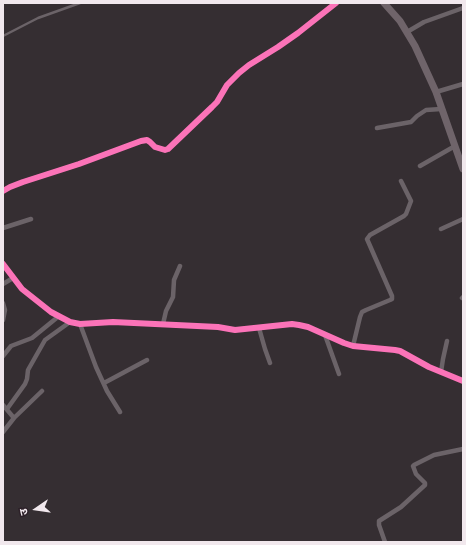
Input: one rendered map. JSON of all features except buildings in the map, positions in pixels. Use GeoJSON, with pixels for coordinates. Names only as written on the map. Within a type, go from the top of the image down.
{"type":"FeatureCollection","features":[{"type":"Feature","properties":{"kind":"main road"},"geometry":{"type":"LineString","coordinates":[[384,3],[400,21],[415,46],[436,92],[463,169]]}},
{"type":"Feature","properties":{"kind":"street"},"geometry":{"type":"LineString","coordinates":[[3,191],[23,182],[79,164],[141,141],[149,141],[156,148],[165,150],[168,149],[217,102],[225,88],[239,73],[298,33],[336,3]]}},
{"type":"Feature","properties":{"kind":"street"},"geometry":{"type":"LineString","coordinates":[[407,32],[429,20],[463,8]]}},
{"type":"Feature","properties":{"kind":"street"},"geometry":{"type":"LineString","coordinates":[[436,92],[463,84]]}},
{"type":"Feature","properties":{"kind":"street"},"geometry":{"type":"LineString","coordinates":[[377,128],[411,122],[416,116],[426,110],[441,109]]}},
{"type":"Feature","properties":{"kind":"street"},"geometry":{"type":"LineString","coordinates":[[420,166],[455,146]]}},
{"type":"Feature","properties":{"kind":"street"},"geometry":{"type":"LineString","coordinates":[[353,346],[362,312],[392,299],[367,239],[370,235],[406,214],[410,201],[401,181]]}},
{"type":"Feature","properties":{"kind":"street"},"geometry":{"type":"LineString","coordinates":[[3,228],[31,219]]}},
{"type":"Feature","properties":{"kind":"street"},"geometry":{"type":"LineString","coordinates":[[441,229],[463,219]]}},
{"type":"Feature","properties":{"kind":"street"},"geometry":{"type":"LineString","coordinates":[[3,264],[22,289],[39,304],[70,322],[80,324],[113,322],[218,326],[235,330],[292,324],[308,327],[344,344],[395,350],[406,354],[429,367],[463,381]]}},
{"type":"Feature","properties":{"kind":"street"},"geometry":{"type":"LineString","coordinates":[[163,324],[166,312],[173,297],[174,280],[180,266]]}},
{"type":"Feature","properties":{"kind":"street"},"geometry":{"type":"LineString","coordinates":[[3,284],[13,278]]}},
{"type":"Feature","properties":{"kind":"street"},"geometry":{"type":"LineString","coordinates":[[3,303],[5,310],[3,320]]}},
{"type":"Feature","properties":{"kind":"street"},"geometry":{"type":"LineString","coordinates":[[3,356],[12,346],[32,338],[59,316]]}},
{"type":"Feature","properties":{"kind":"street"},"geometry":{"type":"LineString","coordinates":[[14,418],[5,407],[25,384],[28,370],[44,342],[70,322]]}},
{"type":"Feature","properties":{"kind":"street"},"geometry":{"type":"LineString","coordinates":[[80,324],[96,368],[110,397],[120,412]]}},
{"type":"Feature","properties":{"kind":"street"},"geometry":{"type":"LineString","coordinates":[[259,328],[262,342],[270,363]]}},
{"type":"Feature","properties":{"kind":"street"},"geometry":{"type":"LineString","coordinates":[[325,335],[339,374]]}},
{"type":"Feature","properties":{"kind":"street"},"geometry":{"type":"LineString","coordinates":[[441,372],[447,341]]}},
{"type":"Feature","properties":{"kind":"street"},"geometry":{"type":"LineString","coordinates":[[104,383],[148,360]]}},
{"type":"Feature","properties":{"kind":"street"},"geometry":{"type":"LineString","coordinates":[[3,432],[14,418],[42,391]]}},
{"type":"Feature","properties":{"kind":"street"},"geometry":{"type":"LineString","coordinates":[[385,542],[379,521],[401,507],[425,486],[416,474],[413,466],[434,455],[463,449]]}},
{"type":"Feature","properties":{"kind":"lane"},"geometry":{"type":"LineString","coordinates":[[3,36],[38,18],[80,3]]}},
{"type":"Feature","properties":{"kind":"cycle path"},"geometry":{"type":"LineString","coordinates":[[3,191],[23,182],[79,164],[141,141],[147,140],[155,147],[165,150],[168,149],[217,102],[227,85],[239,73],[298,33],[336,3]]}},
{"type":"Feature","properties":{"kind":"cycle path"},"geometry":{"type":"LineString","coordinates":[[3,264],[22,289],[51,312],[70,322],[80,324],[113,322],[218,327],[235,330],[292,324],[299,325],[308,327],[353,346],[400,351],[429,367],[463,381]]}}]}
